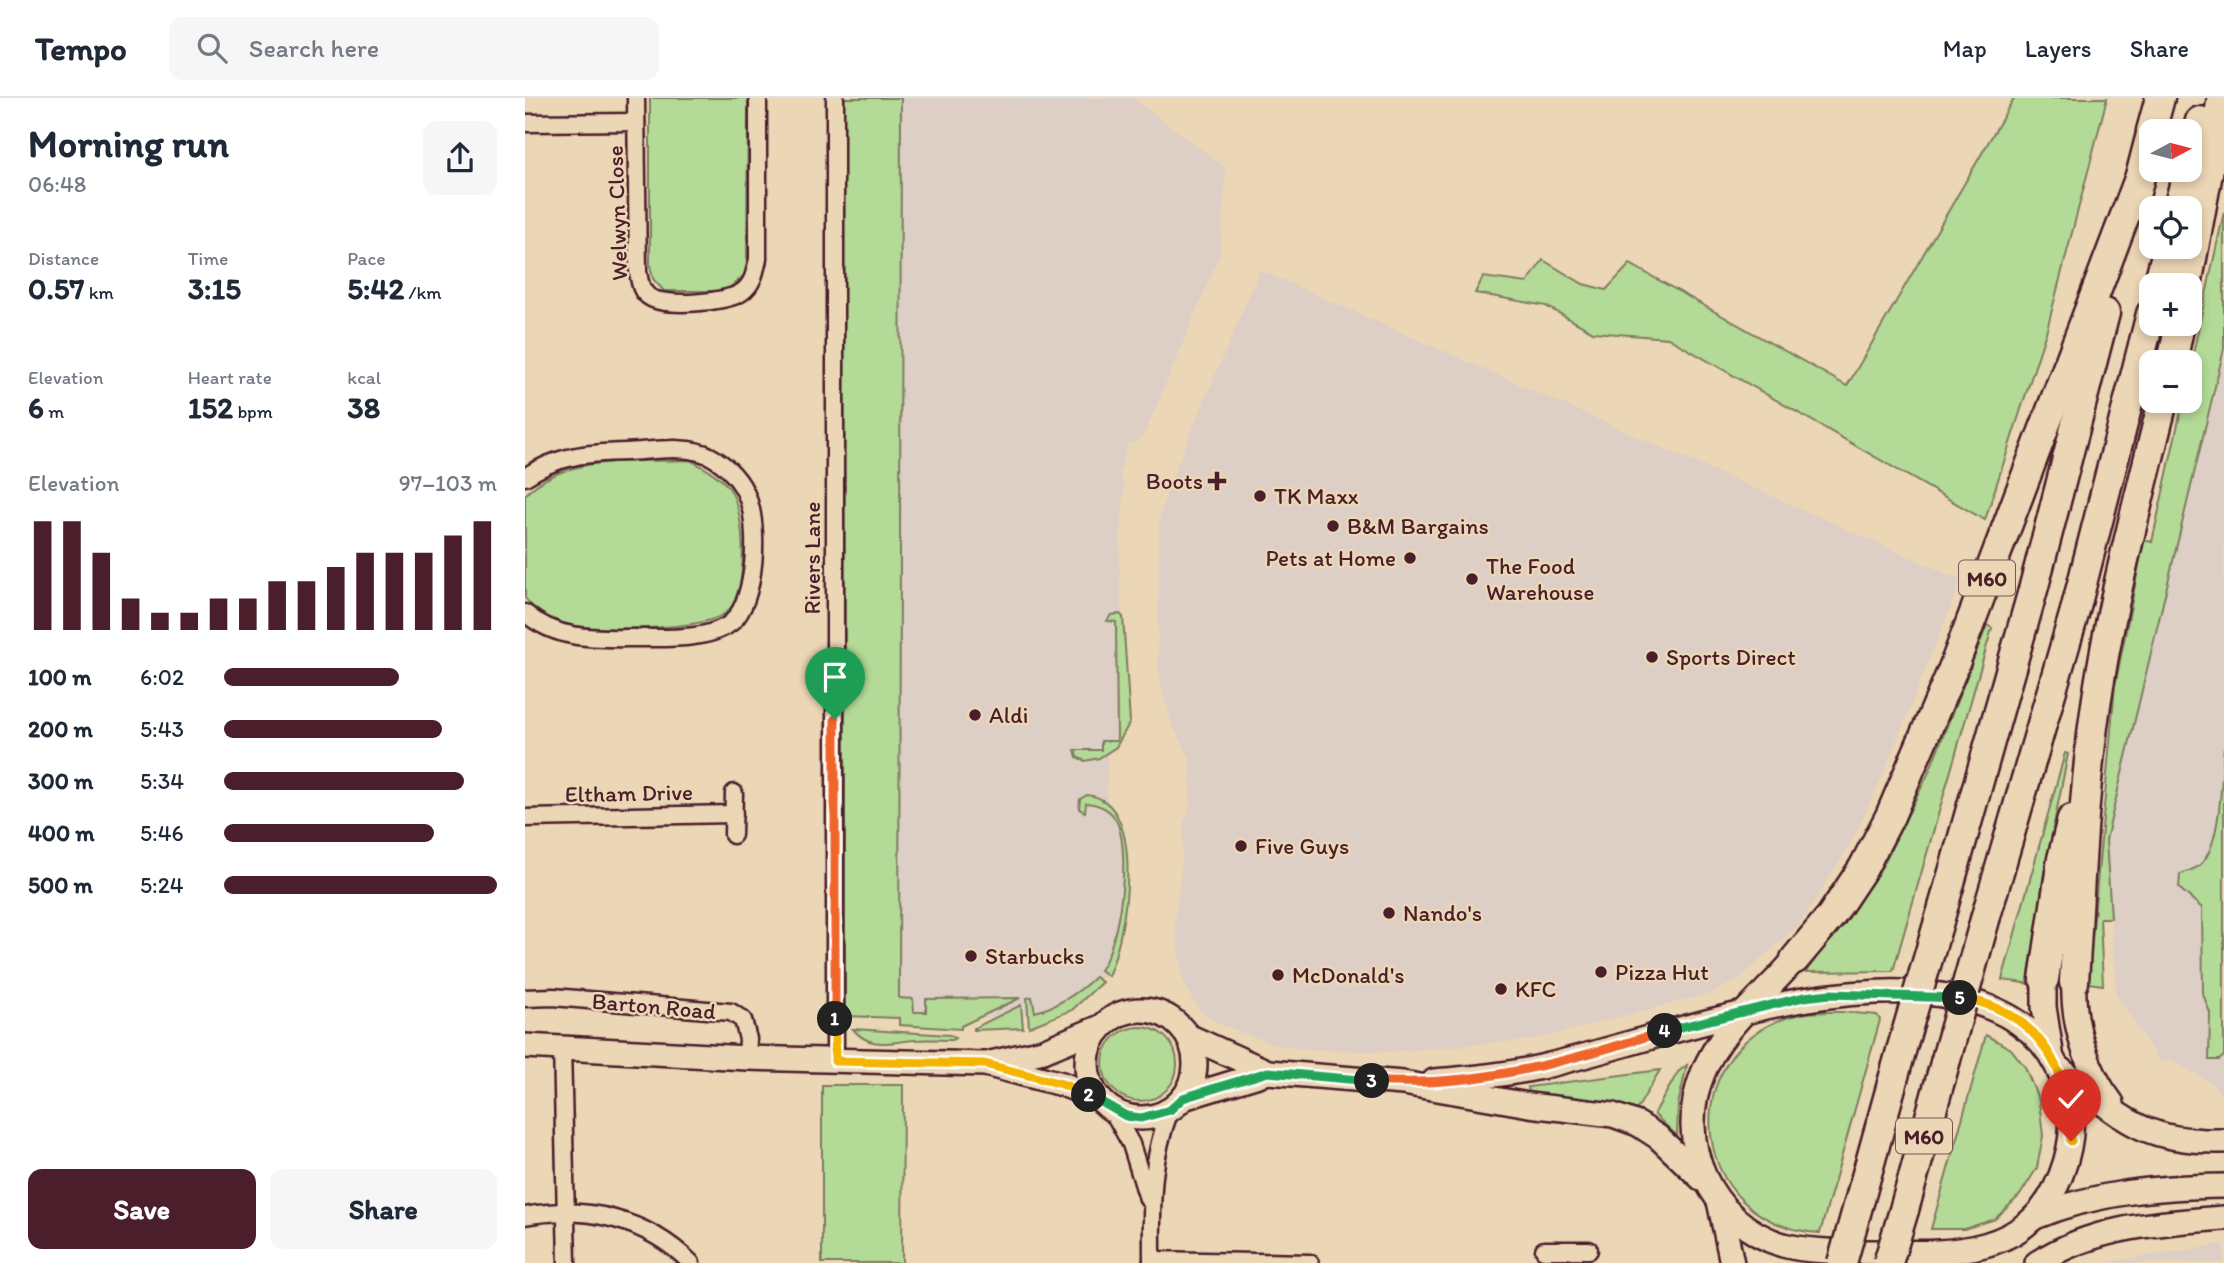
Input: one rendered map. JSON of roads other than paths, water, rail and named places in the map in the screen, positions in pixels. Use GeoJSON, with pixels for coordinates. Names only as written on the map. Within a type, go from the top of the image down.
{"type":"FeatureCollection","features":[{"type":"Feature","properties":{"kind":"highway","name":"M60"},"geometry":{"type":"LineString","coordinates":[[2154,119],[2159,98]]}},
{"type":"Feature","properties":{"kind":"highway"},"geometry":{"type":"LineString","coordinates":[[2201,119],[2206,98]]}},
{"type":"Feature","properties":{"kind":"highway"},"geometry":{"type":"LineString","coordinates":[[2189,273],[2222,98]]}},
{"type":"Feature","properties":{"kind":"highway","name":"M60"},"geometry":{"type":"LineString","coordinates":[[1795,960],[1831,916],[1863,868],[1890,816],[1952,671],[2139,179]]}},
{"type":"Feature","properties":{"kind":"highway","name":"M60"},"geometry":{"type":"LineString","coordinates":[[1842,1263],[2033,590],[2139,180]]}},
{"type":"Feature","properties":{"kind":"highway","name":"M60"},"geometry":{"type":"LineString","coordinates":[[1888,1263],[2075,611],[2145,336]]}},
{"type":"Feature","properties":{"kind":"highway"},"geometry":{"type":"LineString","coordinates":[[2044,979],[2062,859],[2091,738],[2106,642],[2160,413]]}},
{"type":"Feature","properties":{"kind":"highway"},"geometry":{"type":"LineString","coordinates":[[2074,982],[2091,738]]}},
{"type":"Feature","properties":{"kind":"main road"},"geometry":{"type":"LineString","coordinates":[[1732,1263],[1714,1194],[1698,1162],[1693,1136],[1695,1093],[1708,1059],[1745,1012],[1795,960]]}},
{"type":"Feature","properties":{"kind":"main road"},"geometry":{"type":"LineString","coordinates":[[1986,1263],[2007,1238],[2032,1218],[2056,1188],[2071,1141],[2071,1115],[2044,1007],[2044,979]]}},
{"type":"Feature","properties":{"kind":"main road"},"geometry":{"type":"LineString","coordinates":[[2074,982],[2076,1017],[2085,1049],[2102,1088],[2128,1123]]}},
{"type":"Feature","properties":{"kind":"main road"},"geometry":{"type":"LineString","coordinates":[[1403,1083],[1490,1076],[1538,1067],[1593,1054],[1677,1027],[1830,994],[1943,995],[1969,999],[2011,1018],[2034,1035],[2056,1062],[2128,1123],[2166,1139],[2224,1141]]}},
{"type":"Feature","properties":{"kind":"main road"},"geometry":{"type":"LineString","coordinates":[[1177,1104],[1192,1084],[1196,1068],[1195,1052],[1179,1024],[1164,1014],[1147,1009],[1130,1010],[1113,1017],[1101,1027],[1087,1055],[1091,1086],[1106,1104],[1141,1118],[1268,1072]]}},
{"type":"Feature","properties":{"kind":"main road","name":"Barton Road"},"geometry":{"type":"LineString","coordinates":[[985,1064],[1043,1051],[1101,1027]]}},
{"type":"Feature","properties":{"kind":"main road"},"geometry":{"type":"LineString","coordinates":[[1188,1036],[1268,1072],[1403,1083],[1529,1105],[1596,1111],[1629,1119],[1658,1137],[1750,1229],[1765,1238],[1797,1248],[1952,1253],[2007,1238]]}},
{"type":"Feature","properties":{"kind":"main road","name":"Barton Road"},"geometry":{"type":"LineString","coordinates":[[525,1046],[747,1058],[985,1064],[1062,1084],[1106,1104]]}},
{"type":"Feature","properties":{"kind":"main road"},"geometry":{"type":"LineString","coordinates":[[2032,1218],[2076,1202],[2120,1192],[2224,1186]]}},
{"type":"Feature","properties":{"kind":"main road"},"geometry":{"type":"LineString","coordinates":[[2037,1263],[2073,1244],[2122,1228],[2224,1218]]}},
{"type":"Feature","properties":{"kind":"street","name":"Welwyn Close"},"geometry":{"type":"LineString","coordinates":[[636,98],[638,272],[642,290],[650,298],[661,302],[727,300],[743,292],[753,280],[758,259],[758,98]]}},
{"type":"Feature","properties":{"kind":"street","name":"Rivers Lane"},"geometry":{"type":"LineString","coordinates":[[835,98],[835,1061]]}},
{"type":"Feature","properties":{"kind":"street","name":"Welwyn Close"},"geometry":{"type":"LineString","coordinates":[[525,123],[636,122]]}},
{"type":"Feature","properties":{"kind":"street"},"geometry":{"type":"LineString","coordinates":[[525,477],[545,464],[584,453],[690,450],[708,455],[728,468],[743,486],[750,501],[753,557],[753,583],[745,604],[732,622],[688,638],[580,638],[542,626],[525,613]]}},
{"type":"Feature","properties":{"kind":"street"},"geometry":{"type":"LineString","coordinates":[[733,835],[734,793]]}},
{"type":"Feature","properties":{"kind":"street","name":"Eltham Drive"},"geometry":{"type":"LineString","coordinates":[[525,818],[734,814]]}},
{"type":"Feature","properties":{"kind":"street","name":"Barton Road"},"geometry":{"type":"LineString","coordinates":[[525,998],[553,997],[731,1012],[743,1020],[748,1039],[747,1058]]}},
{"type":"Feature","properties":{"kind":"street"},"geometry":{"type":"LineString","coordinates":[[562,1046],[566,1263]]}},
{"type":"Feature","properties":{"kind":"street"},"geometry":{"type":"LineString","coordinates":[[1106,1104],[1131,1144],[1150,1205]]}},
{"type":"Feature","properties":{"kind":"street"},"geometry":{"type":"LineString","coordinates":[[1177,1104],[1158,1144],[1150,1205],[1152,1261],[1310,1263]]}},
{"type":"Feature","properties":{"kind":"street"},"geometry":{"type":"LineString","coordinates":[[525,1216],[566,1212],[625,1221],[652,1232],[691,1263]]}},
{"type":"Feature","properties":{"kind":"street"},"geometry":{"type":"LineString","coordinates":[[1544,1250],[1566,1256],[1588,1250]]}},
{"type":"Feature","properties":{"kind":"place","name":"Boots"},"geometry":{"type":"Point","coordinates":[1217,481]}},
{"type":"Feature","properties":{"kind":"place","name":"TK Maxx"},"geometry":{"type":"Point","coordinates":[1260,496]}},
{"type":"Feature","properties":{"kind":"place","name":"B&M Bargains"},"geometry":{"type":"Point","coordinates":[1333,526]}},
{"type":"Feature","properties":{"kind":"place","name":"Pets at Home"},"geometry":{"type":"Point","coordinates":[1410,558]}},
{"type":"Feature","properties":{"kind":"place","name":"The Food Warehouse"},"geometry":{"type":"Point","coordinates":[1472,579]}},
{"type":"Feature","properties":{"kind":"place","name":"Sports Direct"},"geometry":{"type":"Point","coordinates":[1652,657]}},
{"type":"Feature","properties":{"kind":"place","name":"Aldi"},"geometry":{"type":"Point","coordinates":[975,715]}},
{"type":"Feature","properties":{"kind":"place","name":"Five Guys"},"geometry":{"type":"Point","coordinates":[1241,846]}},
{"type":"Feature","properties":{"kind":"place","name":"Nando's"},"geometry":{"type":"Point","coordinates":[1389,913]}},
{"type":"Feature","properties":{"kind":"place","name":"Starbucks"},"geometry":{"type":"Point","coordinates":[971,956]}},
{"type":"Feature","properties":{"kind":"place","name":"Pizza Hut"},"geometry":{"type":"Point","coordinates":[1601,972]}},
{"type":"Feature","properties":{"kind":"place","name":"McDonald's"},"geometry":{"type":"Point","coordinates":[1278,975]}},
{"type":"Feature","properties":{"kind":"place","name":"KFC"},"geometry":{"type":"Point","coordinates":[1501,989]}}]}
